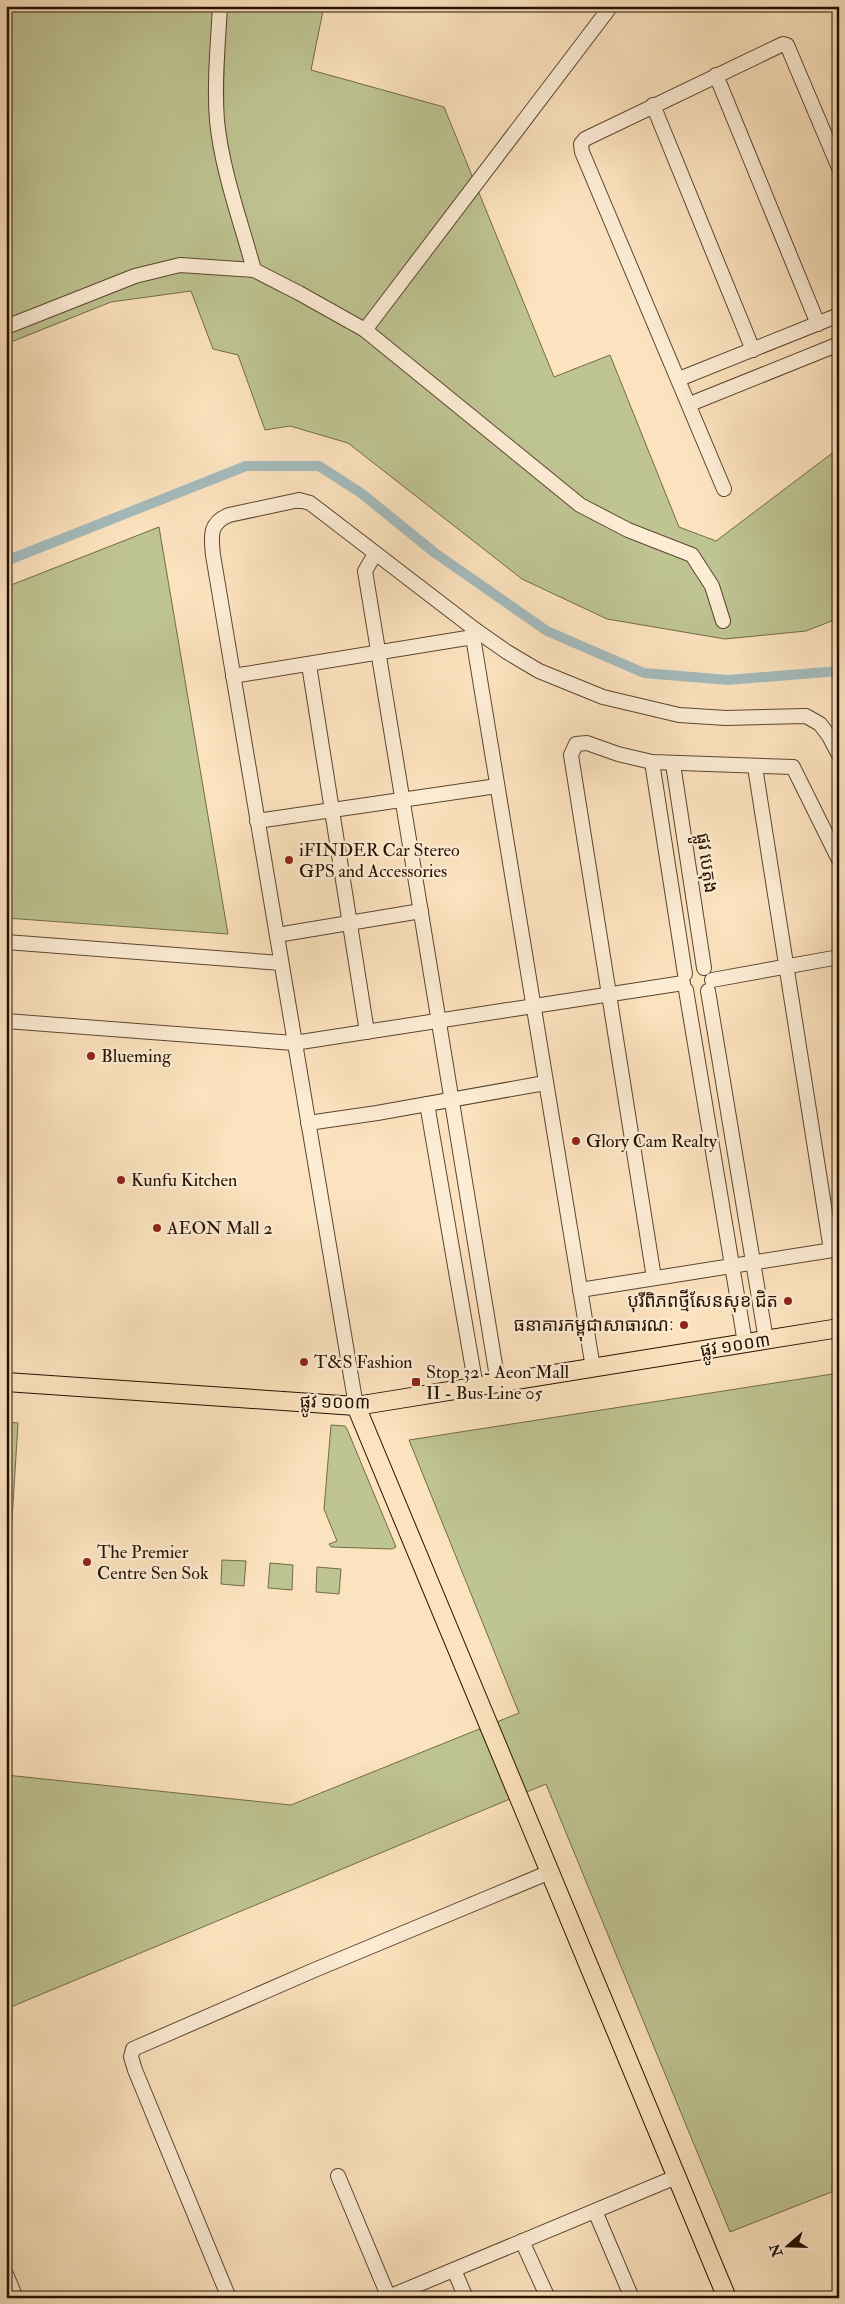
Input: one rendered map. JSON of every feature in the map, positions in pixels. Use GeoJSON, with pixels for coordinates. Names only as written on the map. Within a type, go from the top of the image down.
{"type":"FeatureCollection","features":[{"type":"Feature","properties":{"kind":"main road","name":"ផ្លូវ ១០០៣"},"geometry":{"type":"LineString","coordinates":[[6,1382],[356,1406],[839,1328]]}},
{"type":"Feature","properties":{"kind":"main road"},"geometry":{"type":"LineString","coordinates":[[356,1406],[727,2298]]}},
{"type":"Feature","properties":{"kind":"street"},"geometry":{"type":"LineString","coordinates":[[220,6],[216,68],[218,121],[225,162],[254,270]]}},
{"type":"Feature","properties":{"kind":"street"},"geometry":{"type":"LineString","coordinates":[[365,330],[611,6]]}},
{"type":"Feature","properties":{"kind":"street"},"geometry":{"type":"LineString","coordinates":[[724,489],[690,404],[581,148],[585,139],[783,44],[788,45],[839,168]]}},
{"type":"Feature","properties":{"kind":"street"},"geometry":{"type":"LineString","coordinates":[[716,75],[818,324]]}},
{"type":"Feature","properties":{"kind":"street"},"geometry":{"type":"LineString","coordinates":[[653,105],[753,350]]}},
{"type":"Feature","properties":{"kind":"street"},"geometry":{"type":"LineString","coordinates":[[6,327],[135,276],[180,265],[254,270],[299,292],[365,330],[580,505],[628,530],[692,555],[712,586],[723,621]]}},
{"type":"Feature","properties":{"kind":"street"},"geometry":{"type":"LineString","coordinates":[[679,379],[839,315]]}},
{"type":"Feature","properties":{"kind":"street"},"geometry":{"type":"LineString","coordinates":[[690,404],[839,344]]}},
{"type":"Feature","properties":{"kind":"street"},"geometry":{"type":"LineString","coordinates":[[356,1406],[210,534],[220,519],[299,500],[310,503],[475,634],[539,671],[580,689],[629,704],[703,717],[806,716],[820,724],[830,736],[839,755]]}},
{"type":"Feature","properties":{"kind":"street"},"geometry":{"type":"LineString","coordinates":[[375,554],[364,570],[498,1383]]}},
{"type":"Feature","properties":{"kind":"street"},"geometry":{"type":"LineString","coordinates":[[233,676],[378,653],[475,634]]}},
{"type":"Feature","properties":{"kind":"street"},"geometry":{"type":"LineString","coordinates":[[475,634],[497,786],[593,1368]]}},
{"type":"Feature","properties":{"kind":"street"},"geometry":{"type":"LineString","coordinates":[[309,664],[366,1032]]}},
{"type":"Feature","properties":{"kind":"street"},"geometry":{"type":"LineString","coordinates":[[654,1278],[571,755],[576,744],[581,743],[652,762],[793,767],[839,860]]}},
{"type":"Feature","properties":{"kind":"street"},"geometry":{"type":"LineString","coordinates":[[652,762],[684,982],[746,1343]]}},
{"type":"Feature","properties":{"kind":"street","name":"ផ្លូវ បេតុង"},"geometry":{"type":"LineString","coordinates":[[673,764],[704,968]]}},
{"type":"Feature","properties":{"kind":"street"},"geometry":{"type":"LineString","coordinates":[[580,1290],[835,1250],[785,966],[755,767]]}},
{"type":"Feature","properties":{"kind":"street"},"geometry":{"type":"LineString","coordinates":[[257,821],[497,786]]}},
{"type":"Feature","properties":{"kind":"street"},"geometry":{"type":"LineString","coordinates":[[276,935],[421,911]]}},
{"type":"Feature","properties":{"kind":"street"},"geometry":{"type":"LineString","coordinates":[[6,942],[281,963]]}},
{"type":"Feature","properties":{"kind":"street"},"geometry":{"type":"LineString","coordinates":[[684,982],[696,995],[710,985],[785,966],[839,957]]}},
{"type":"Feature","properties":{"kind":"street"},"geometry":{"type":"LineString","coordinates":[[6,1022],[294,1043],[684,982],[695,966],[704,968],[708,971],[766,1340]]}},
{"type":"Feature","properties":{"kind":"street"},"geometry":{"type":"LineString","coordinates":[[308,1123],[545,1083]]}},
{"type":"Feature","properties":{"kind":"street"},"geometry":{"type":"LineString","coordinates":[[427,1104],[476,1387]]}},
{"type":"Feature","properties":{"kind":"street"},"geometry":{"type":"LineString","coordinates":[[437,1162],[461,1159]]}},
{"type":"Feature","properties":{"kind":"street"},"geometry":{"type":"LineString","coordinates":[[229,2298],[135,2070],[131,2057],[134,2049],[312,1971],[550,1872]]}},
{"type":"Feature","properties":{"kind":"street"},"geometry":{"type":"LineString","coordinates":[[338,2176],[388,2297],[676,2177]]}},
{"type":"Feature","properties":{"kind":"street"},"geometry":{"type":"LineString","coordinates":[[595,2211],[632,2298]]}},
{"type":"Feature","properties":{"kind":"street"},"geometry":{"type":"LineString","coordinates":[[522,2241],[548,2298]]}},
{"type":"Feature","properties":{"kind":"street"},"geometry":{"type":"LineString","coordinates":[[454,2270],[466,2298]]}},
{"type":"Feature","properties":{"kind":"street"},"geometry":{"type":"LineString","coordinates":[[6,2274],[15,2297]]}},
{"type":"Feature","properties":{"kind":"green space"},"geometry":{"type":"Polygon","coordinates":[[[6,6],[324,6],[311,70],[444,107],[554,377],[610,355],[679,527],[716,541],[839,448],[839,618],[806,631],[725,639],[607,619],[522,579],[348,443],[290,426],[265,430],[238,355],[213,349],[191,291],[111,302],[6,344],[6,6]]]}},
{"type":"Feature","properties":{"kind":"green space"},"geometry":{"type":"Polygon","coordinates":[[[159,527],[228,934],[6,918],[6,587],[159,527]]]}},
{"type":"Feature","properties":{"kind":"green space"},"geometry":{"type":"Polygon","coordinates":[[[839,1373],[839,2189],[730,2232],[546,1784],[6,2009],[6,1775],[291,1805],[519,1713],[409,1440],[839,1373]]]}},
{"type":"Feature","properties":{"kind":"green space"},"geometry":{"type":"Polygon","coordinates":[[[6,1422],[18,1423],[6,1618],[6,1422]]]}},
{"type":"Feature","properties":{"kind":"green space"},"geometry":{"type":"Polygon","coordinates":[[[331,1425],[345,1426],[347,1429],[396,1547],[392,1549],[331,1547],[329,1544],[337,1541],[324,1509],[331,1425]]]}},
{"type":"Feature","properties":{"kind":"green space"},"geometry":{"type":"Polygon","coordinates":[[[222,1560],[246,1561],[244,1586],[221,1584],[222,1560]]]}},
{"type":"Feature","properties":{"kind":"green space"},"geometry":{"type":"Polygon","coordinates":[[[270,1563],[293,1565],[292,1590],[268,1588],[270,1563]]]}},
{"type":"Feature","properties":{"kind":"green space"},"geometry":{"type":"Polygon","coordinates":[[[317,1567],[341,1569],[339,1594],[316,1592],[317,1567]]]}},
{"type":"Feature","properties":{"kind":"waterway"},"geometry":{"type":"LineString","coordinates":[[6,561],[246,466],[319,466],[361,493],[435,553],[547,631],[644,673],[728,680],[839,671]]}},
{"type":"Feature","properties":{"kind":"place","name":"iFINDER Car Stereo GPS and Accessories"},"geometry":{"type":"Point","coordinates":[289,860]}},
{"type":"Feature","properties":{"kind":"place","name":"Blueming"},"geometry":{"type":"Point","coordinates":[91,1056]}},
{"type":"Feature","properties":{"kind":"place","name":"Glory Cam Realty"},"geometry":{"type":"Point","coordinates":[576,1141]}},
{"type":"Feature","properties":{"kind":"place","name":"Kunfu Kitchen"},"geometry":{"type":"Point","coordinates":[121,1180]}},
{"type":"Feature","properties":{"kind":"place","name":"AEON Mall 2"},"geometry":{"type":"Point","coordinates":[157,1228]}},
{"type":"Feature","properties":{"kind":"place","name":"បុរីពិភពថ្មីសែនសុខ ជិត"},"geometry":{"type":"Point","coordinates":[788,1301]}},
{"type":"Feature","properties":{"kind":"place","name":"ធនាគារកម្ពុជាសាធារណៈ"},"geometry":{"type":"Point","coordinates":[684,1325]}},
{"type":"Feature","properties":{"kind":"place","name":"T&S Fashion"},"geometry":{"type":"Point","coordinates":[304,1362]}},
{"type":"Feature","properties":{"kind":"place","name":"Stop 32 - Aeon Mall II - Bus Line 05"},"geometry":{"type":"Point","coordinates":[416,1382]}},
{"type":"Feature","properties":{"kind":"place","name":"The Premier Centre Sen Sok"},"geometry":{"type":"Point","coordinates":[87,1562]}}]}
